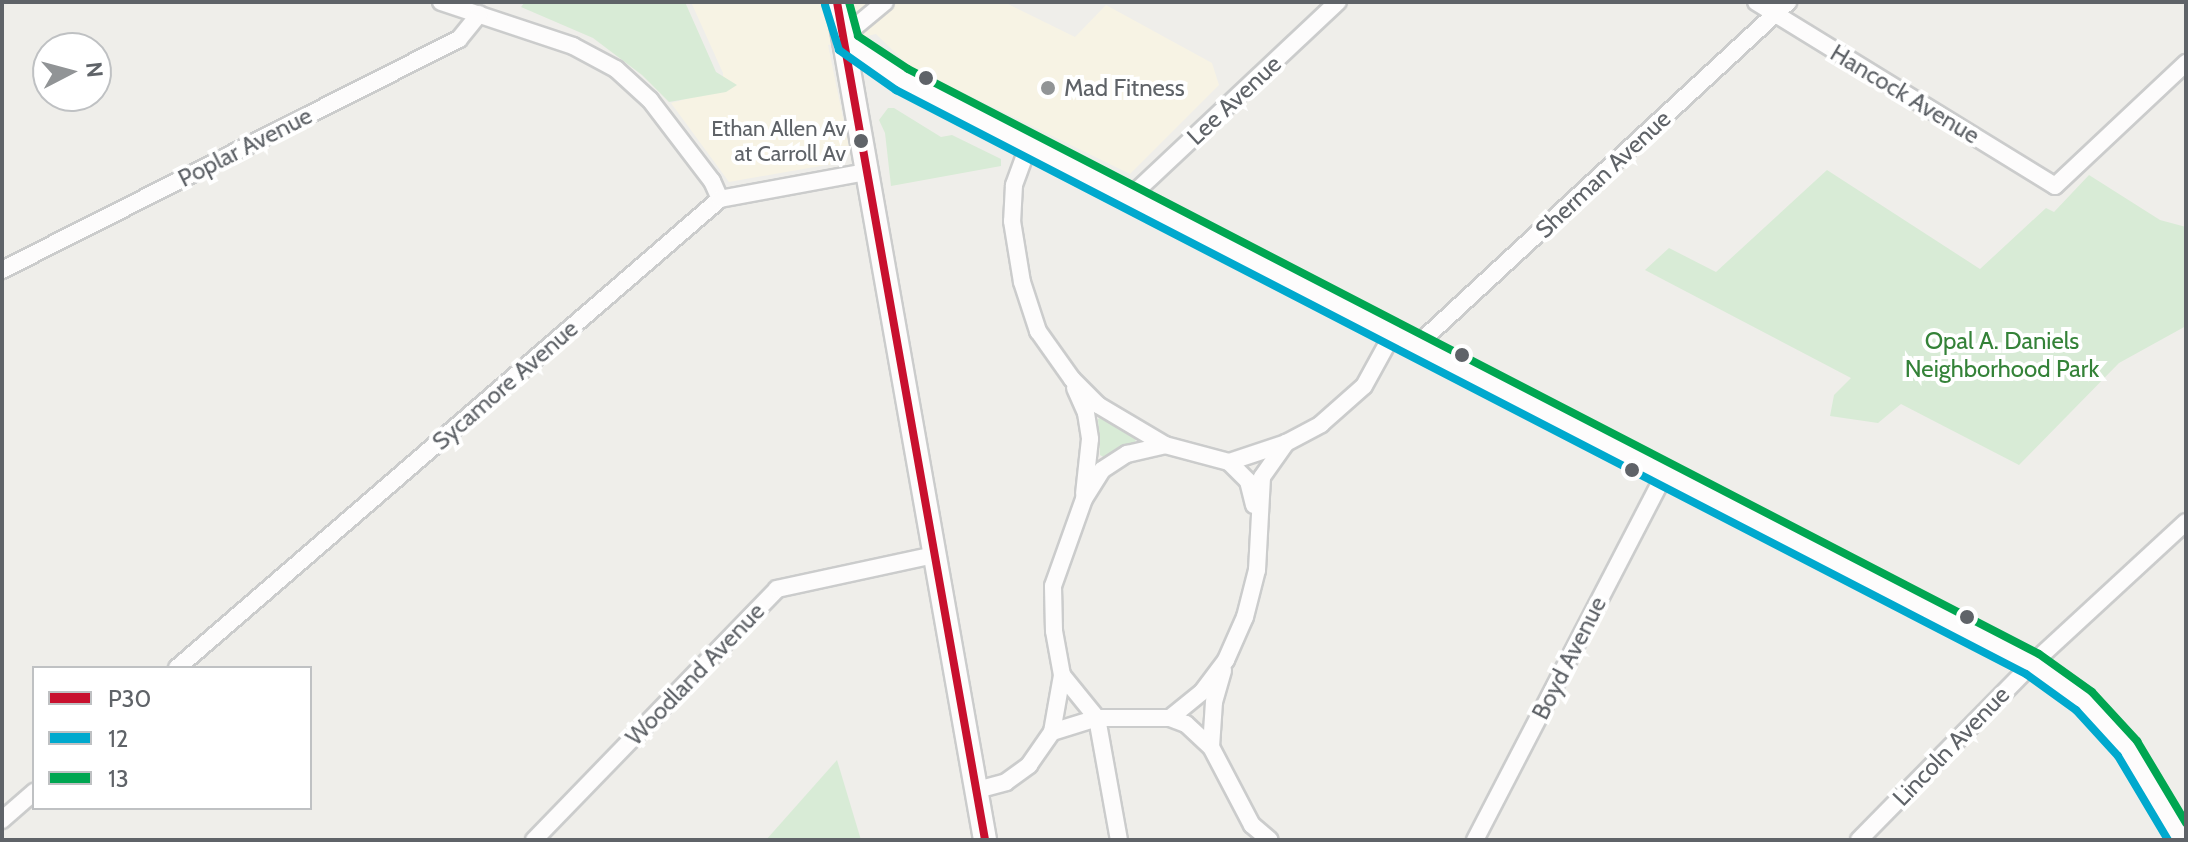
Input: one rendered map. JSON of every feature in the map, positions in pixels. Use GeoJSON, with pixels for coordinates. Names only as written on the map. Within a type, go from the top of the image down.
{"type":"FeatureCollection","features":[{"type":"Feature","properties":{"kind":"main road"},"geometry":{"type":"LineString","coordinates":[[837,2],[985,840]]}},
{"type":"Feature","properties":{"kind":"main road"},"geometry":{"type":"LineString","coordinates":[[844,36],[848,43],[902,79],[2032,664],[2084,701],[2128,749],[2182,840]]}},
{"type":"Feature","properties":{"kind":"street"},"geometry":{"type":"LineString","coordinates":[[441,2],[573,46],[616,69],[650,100],[712,181],[720,199],[866,172]]}},
{"type":"Feature","properties":{"kind":"street"},"geometry":{"type":"LineString","coordinates":[[844,36],[885,2]]}},
{"type":"Feature","properties":{"kind":"street","name":"Lee Avenue"},"geometry":{"type":"LineString","coordinates":[[1130,197],[1338,2]]}},
{"type":"Feature","properties":{"kind":"street","name":"Hancock Avenue"},"geometry":{"type":"LineString","coordinates":[[1756,2],[2055,186],[2186,63]]}},
{"type":"Feature","properties":{"kind":"street","name":"Sherman Avenue"},"geometry":{"type":"LineString","coordinates":[[1416,346],[1788,2]]}},
{"type":"Feature","properties":{"kind":"street","name":"Poplar Avenue"},"geometry":{"type":"LineString","coordinates":[[2,270],[459,39],[479,14]]}},
{"type":"Feature","properties":{"kind":"street"},"geometry":{"type":"LineString","coordinates":[[1029,144],[1014,185],[1012,221],[1022,282],[1038,331],[1072,379],[1098,405],[1165,445],[1229,462],[1248,481],[1257,519]]}},
{"type":"Feature","properties":{"kind":"street","name":"Sycamore Avenue"},"geometry":{"type":"LineString","coordinates":[[179,666],[720,199]]}},
{"type":"Feature","properties":{"kind":"street"},"geometry":{"type":"LineString","coordinates":[[1229,462],[1286,443],[1321,424],[1364,386],[1392,335]]}},
{"type":"Feature","properties":{"kind":"street"},"geometry":{"type":"LineString","coordinates":[[1072,379],[1086,413],[1090,439],[1084,499]]}},
{"type":"Feature","properties":{"kind":"street"},"geometry":{"type":"LineString","coordinates":[[1211,747],[1214,702],[1226,660],[1245,617],[1257,570],[1257,519],[1262,477],[1286,443]]}},
{"type":"Feature","properties":{"kind":"street"},"geometry":{"type":"LineString","coordinates":[[977,790],[1006,782],[1029,765],[1052,732],[1062,675],[1054,631],[1053,586],[1084,499],[1102,470],[1127,454],[1165,445]]}},
{"type":"Feature","properties":{"kind":"street","name":"Boyd Avenue"},"geometry":{"type":"LineString","coordinates":[[1475,840],[1664,476]]}},
{"type":"Feature","properties":{"kind":"street","name":"Lincoln Avenue"},"geometry":{"type":"LineString","coordinates":[[1859,840],[2032,664],[2186,522]]}},
{"type":"Feature","properties":{"kind":"street","name":"Woodland Avenue"},"geometry":{"type":"LineString","coordinates":[[534,840],[777,589],[934,555]]}},
{"type":"Feature","properties":{"kind":"street"},"geometry":{"type":"LineString","coordinates":[[1170,718],[1202,692],[1226,660]]}},
{"type":"Feature","properties":{"kind":"street"},"geometry":{"type":"LineString","coordinates":[[1062,675],[1103,718],[1119,840]]}},
{"type":"Feature","properties":{"kind":"street"},"geometry":{"type":"LineString","coordinates":[[1052,732],[1103,718],[1170,718],[1186,724],[1211,747],[1252,825],[1270,840]]}},
{"type":"Feature","properties":{"kind":"street"},"geometry":{"type":"LineString","coordinates":[[2,820],[32,794]]}},
{"type":"Feature","properties":{"kind":"shaded area"},"geometry":{"type":"Polygon","coordinates":[[[691,2],[1004,2],[1075,37],[1106,5],[1212,63],[1219,85],[1130,174],[909,66],[876,34],[828,45],[850,152],[843,162],[729,182],[671,103],[723,89],[723,73],[691,2]]]}},
{"type":"Feature","properties":{"kind":"green space"},"geometry":{"type":"Polygon","coordinates":[[[525,2],[685,2],[716,72],[737,85],[726,92],[669,102],[642,75],[593,38],[521,7],[525,2]]]}},
{"type":"Feature","properties":{"kind":"green space"},"geometry":{"type":"Polygon","coordinates":[[[888,108],[894,108],[941,137],[952,135],[1001,159],[1001,166],[891,186],[885,133],[879,120],[888,108]]]}},
{"type":"Feature","properties":{"kind":"green space","name":"Opal A. Daniels Neighborhood Park"},"geometry":{"type":"Polygon","coordinates":[[[1827,170],[1980,269],[2046,208],[2054,212],[2089,175],[2160,220],[2186,227],[2186,326],[2119,363],[2019,465],[1901,404],[1878,423],[1830,416],[1834,395],[1851,378],[1645,270],[1669,248],[1716,272],[1827,170]]]}},
{"type":"Feature","properties":{"kind":"green space"},"geometry":{"type":"Polygon","coordinates":[[[1105,415],[1136,438],[1135,443],[1107,459],[1100,455],[1098,419],[1105,415]]]}},
{"type":"Feature","properties":{"kind":"green space"},"geometry":{"type":"Polygon","coordinates":[[[837,760],[861,840],[766,840],[837,760]]]}},
{"type":"Feature","properties":{"kind":"transit line","name":"P30"},"geometry":{"type":"LineString","coordinates":[[837,2],[985,840]]}},
{"type":"Feature","properties":{"kind":"transit line","name":"13"},"geometry":{"type":"LineString","coordinates":[[849,2],[858,36],[908,69],[2039,654],[2092,692],[2137,741],[2186,823]]}},
{"type":"Feature","properties":{"kind":"transit line","name":"12"},"geometry":{"type":"LineString","coordinates":[[825,5],[839,50],[896,90],[2026,674],[2076,710],[2118,756],[2168,840]]}},
{"type":"Feature","properties":{"kind":"place","name":"Mad Fitness"},"geometry":{"type":"Point","coordinates":[1048,88]}},
{"type":"Feature","properties":{"kind":"place","name":"Ethan Allen Av at Carroll Av"},"geometry":{"type":"Point","coordinates":[861,141]}}]}
